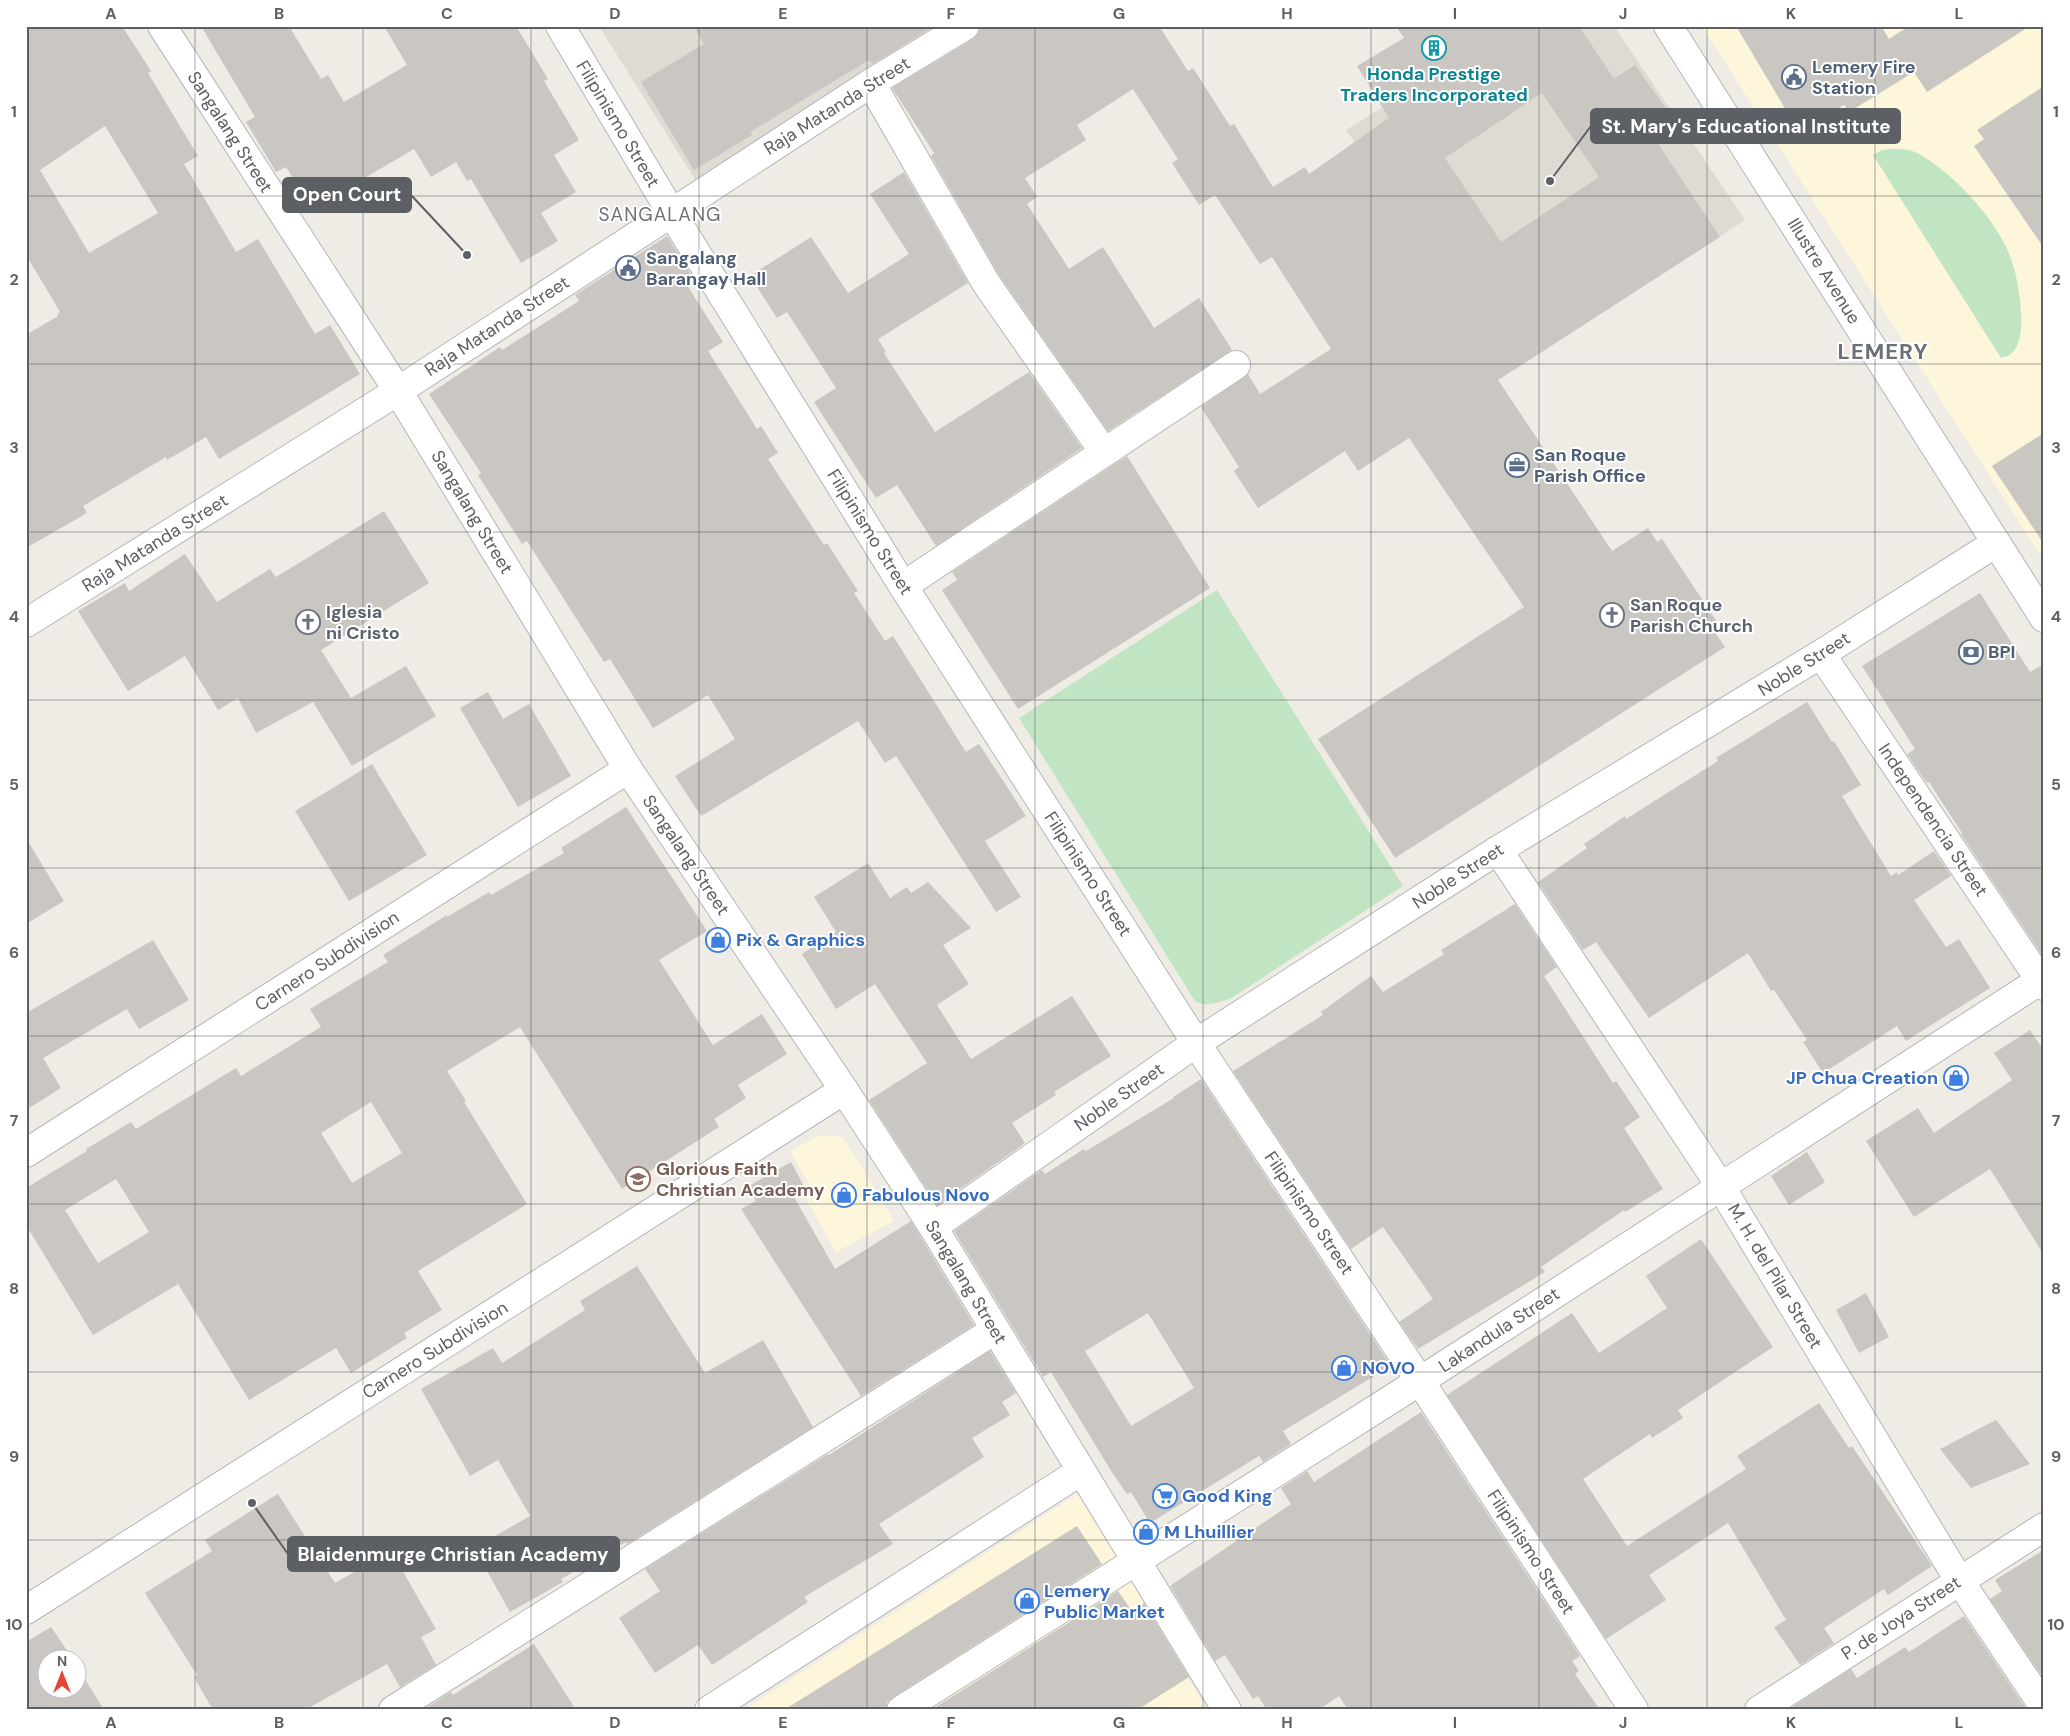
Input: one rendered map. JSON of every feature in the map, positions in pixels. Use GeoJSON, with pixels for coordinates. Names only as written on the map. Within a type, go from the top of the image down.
{"type":"FeatureCollection","features":[{"type":"Feature","properties":{"kind":"street","name":"Sangalang Street"},"geometry":{"type":"LineString","coordinates":[[162,26],[398,391],[628,769],[844,1090],[932,1227],[1227,1710]]}},
{"type":"Feature","properties":{"kind":"street","name":"Filipinismo Street"},"geometry":{"type":"LineString","coordinates":[[560,26],[671,212],[903,586],[1196,1043],[1420,1381],[1634,1710]]}},
{"type":"Feature","properties":{"kind":"street","name":"Raja Matanda Street"},"geometry":{"type":"LineString","coordinates":[[26,622],[398,391],[871,83],[965,26]]}},
{"type":"Feature","properties":{"kind":"street","name":"Illustre Avenue"},"geometry":{"type":"LineString","coordinates":[[1668,26],[2044,618]]}},
{"type":"Feature","properties":{"kind":"street"},"geometry":{"type":"LineString","coordinates":[[871,83],[986,283],[1104,452]]}},
{"type":"Feature","properties":{"kind":"street"},"geometry":{"type":"LineString","coordinates":[[903,586],[1236,365]]}},
{"type":"Feature","properties":{"kind":"street","name":"Noble Street"},"geometry":{"type":"LineString","coordinates":[[932,1227],[1196,1043],[1498,850],[1821,654],[1996,543]]}},
{"type":"Feature","properties":{"kind":"street","name":"Independencia Street"},"geometry":{"type":"LineString","coordinates":[[1821,654],[2043,982]]}},
{"type":"Feature","properties":{"kind":"street","name":"Carnero Subdivision"},"geometry":{"type":"LineString","coordinates":[[26,1153],[628,769]]}},
{"type":"Feature","properties":{"kind":"street","name":"M. H. del Pilar Street"},"geometry":{"type":"LineString","coordinates":[[1498,850],[1721,1187],[1959,1580],[2044,1707]]}},
{"type":"Feature","properties":{"kind":"street","name":"Lakandula Street"},"geometry":{"type":"LineString","coordinates":[[901,1710],[1137,1562],[2043,982]]}},
{"type":"Feature","properties":{"kind":"street","name":"Carnero Subdivision"},"geometry":{"type":"LineString","coordinates":[[26,1610],[844,1090]]}},
{"type":"Feature","properties":{"kind":"street"},"geometry":{"type":"LineString","coordinates":[[393,1710],[995,1330]]}},
{"type":"Feature","properties":{"kind":"street"},"geometry":{"type":"LineString","coordinates":[[708,1710],[1081,1471]]}},
{"type":"Feature","properties":{"kind":"street","name":"P. de Joya Street"},"geometry":{"type":"LineString","coordinates":[[1758,1710],[1959,1580],[2044,1528]]}},
{"type":"Feature","properties":{"kind":"shaded area"},"geometry":{"type":"Polygon","coordinates":[[[599,26],[949,26],[698,184],[599,26]]]}},
{"type":"Feature","properties":{"kind":"shaded area"},"geometry":{"type":"Polygon","coordinates":[[[1513,26],[1614,26],[1745,220],[1513,371],[1346,130],[1513,26]]]}},
{"type":"Feature","properties":{"kind":"shaded area"},"geometry":{"type":"Polygon","coordinates":[[[1702,26],[2044,26],[2044,561],[1724,61],[1702,26]]]}},
{"type":"Feature","properties":{"kind":"shaded area","name":"Fabulous Novo"},"geometry":{"type":"Polygon","coordinates":[[[819,1135],[843,1137],[894,1221],[836,1252],[806,1199],[814,1192],[790,1152],[819,1135]]]}},
{"type":"Feature","properties":{"kind":"shaded area","name":"Lemery Public Market"},"geometry":{"type":"Polygon","coordinates":[[[1079,1493],[1207,1710],[743,1710],[1079,1493]]]}},
{"type":"Feature","properties":{"kind":"green space"},"geometry":{"type":"Polygon","coordinates":[[[1882,150],[1913,151],[1941,169],[1967,193],[1990,220],[1999,234],[2006,247],[2017,280],[2020,306],[2020,335],[2017,346],[2010,355],[2001,358],[1873,155],[1882,150]]]}},
{"type":"Feature","properties":{"kind":"green space"},"geometry":{"type":"Polygon","coordinates":[[[1217,590],[1403,886],[1230,999],[1208,1004],[1195,1001],[1019,718],[1217,590]]]}},
{"type":"Feature","properties":{"kind":"building"},"geometry":{"type":"Polygon","coordinates":[[[26,26],[122,26],[151,71],[148,73],[198,156],[184,164],[236,252],[258,239],[315,334],[330,325],[360,374],[219,459],[206,437],[167,460],[166,457],[83,506],[87,513],[26,548],[26,335],[58,316],[60,312],[26,255],[26,26]],[[105,126],[40,170],[89,253],[158,213],[105,126]]]}},
{"type":"Feature","properties":{"kind":"building"},"geometry":{"type":"Polygon","coordinates":[[[201,26],[289,26],[321,79],[328,75],[344,102],[407,65],[384,26],[516,26],[548,79],[544,81],[579,140],[554,155],[576,192],[541,213],[558,241],[521,263],[471,179],[467,181],[456,162],[431,177],[414,149],[312,209],[286,167],[276,172],[246,122],[255,117],[201,26]]]}},
{"type":"Feature","properties":{"kind":"building"},"geometry":{"type":"Polygon","coordinates":[[[693,26],[934,26],[872,64],[869,60],[750,132],[752,135],[694,170],[641,82],[704,44],[693,26]]]}},
{"type":"Feature","properties":{"kind":"building"},"geometry":{"type":"Polygon","coordinates":[[[981,26],[1159,26],[1188,71],[1193,68],[1230,126],[1234,124],[1273,187],[1305,167],[1309,174],[1389,118],[1357,66],[1404,38],[1396,26],[1579,26],[1614,79],[1635,65],[1671,116],[1649,130],[1720,237],[1498,380],[1612,551],[1648,528],[1657,542],[1662,539],[1717,622],[1712,628],[1725,647],[1395,858],[1318,739],[1524,607],[1409,438],[1358,471],[1345,451],[1258,508],[1234,471],[1239,467],[1201,407],[1248,374],[1260,394],[1331,349],[1272,257],[1260,264],[1215,195],[1199,205],[1172,163],[1178,159],[1133,89],[1077,125],[1086,140],[1025,178],[1037,197],[1027,204],[1069,269],[1103,247],[1154,328],[1199,298],[1232,350],[1108,431],[999,275],[931,156],[934,153],[892,88],[973,39],[978,34],[981,26]],[[1542,93],[1445,158],[1501,242],[1599,177],[1542,93]]]}},
{"type":"Feature","properties":{"kind":"building"},"geometry":{"type":"Polygon","coordinates":[[[1736,26],[1881,26],[1889,39],[1909,26],[2030,26],[1927,92],[1914,72],[1849,112],[1844,105],[1799,132],[1736,26]]]}},
{"type":"Feature","properties":{"kind":"building"},"geometry":{"type":"Polygon","coordinates":[[[2044,86],[2044,248],[1974,146],[1984,139],[1977,130],[2044,86]]]}},
{"type":"Feature","properties":{"kind":"building"},"geometry":{"type":"Polygon","coordinates":[[[904,172],[968,283],[878,339],[886,352],[884,353],[935,432],[1029,372],[1082,448],[936,546],[897,485],[876,498],[814,402],[836,388],[787,312],[777,318],[750,276],[811,237],[848,293],[909,254],[870,194],[904,172]]]}},
{"type":"Feature","properties":{"kind":"building"},"geometry":{"type":"Polygon","coordinates":[[[667,236],[693,277],[685,282],[723,342],[708,351],[757,429],[761,426],[778,453],[768,459],[824,545],[827,543],[858,591],[854,593],[885,641],[893,636],[966,752],[979,744],[1026,816],[985,841],[1021,897],[996,912],[896,756],[885,763],[858,721],[701,816],[675,776],[735,739],[708,695],[653,728],[610,659],[604,662],[527,541],[522,544],[478,475],[481,473],[429,394],[500,347],[502,350],[579,301],[575,295],[667,236]]]}},
{"type":"Feature","properties":{"kind":"building"},"geometry":{"type":"Polygon","coordinates":[[[2044,433],[2044,544],[1992,466],[2044,433]]]}},
{"type":"Feature","properties":{"kind":"building"},"geometry":{"type":"Polygon","coordinates":[[[1127,456],[1210,588],[1018,709],[942,590],[957,580],[952,572],[1127,456]]]}},
{"type":"Feature","properties":{"kind":"building"},"geometry":{"type":"Polygon","coordinates":[[[384,511],[429,583],[321,650],[351,698],[406,666],[436,716],[352,766],[313,702],[256,733],[238,698],[218,710],[185,656],[128,691],[78,611],[125,583],[129,591],[185,554],[217,602],[270,569],[276,577],[384,511]]]}},
{"type":"Feature","properties":{"kind":"building"},"geometry":{"type":"Polygon","coordinates":[[[1980,593],[2030,672],[2044,664],[2044,958],[1961,834],[1929,782],[1927,783],[1907,754],[1915,749],[1862,666],[1980,593]]]}},
{"type":"Feature","properties":{"kind":"building"},"geometry":{"type":"Polygon","coordinates":[[[488,692],[503,719],[529,704],[571,776],[518,807],[460,708],[488,692]]]}},
{"type":"Feature","properties":{"kind":"building"},"geometry":{"type":"Polygon","coordinates":[[[1807,702],[1861,785],[1842,796],[1891,876],[1897,872],[1898,875],[1934,851],[1951,876],[1914,900],[1946,947],[1959,939],[1990,988],[1906,1041],[1897,1026],[1823,1073],[1803,1042],[1807,1040],[1774,990],[1771,991],[1748,953],[1649,1018],[1596,942],[1583,950],[1538,882],[1587,848],[1584,844],[1625,816],[1626,819],[1718,761],[1716,758],[1807,702]]]}},
{"type":"Feature","properties":{"kind":"building"},"geometry":{"type":"Polygon","coordinates":[[[372,764],[427,855],[349,901],[295,811],[372,764]]]}},
{"type":"Feature","properties":{"kind":"building"},"geometry":{"type":"Polygon","coordinates":[[[626,807],[707,931],[659,960],[713,1045],[762,1014],[787,1054],[738,1085],[746,1098],[714,1119],[719,1127],[622,1189],[520,1027],[447,1071],[527,1204],[418,1271],[442,1310],[404,1333],[407,1338],[351,1373],[336,1348],[249,1400],[178,1284],[93,1335],[26,1225],[26,1188],[131,1122],[136,1129],[236,1068],[241,1076],[321,1027],[310,1009],[388,962],[383,955],[447,915],[447,917],[489,892],[491,895],[564,853],[561,848],[626,807]],[[371,1102],[321,1133],[352,1183],[402,1153],[371,1102]],[[116,1179],[65,1210],[98,1263],[149,1232],[116,1179]]]}},
{"type":"Feature","properties":{"kind":"building"},"geometry":{"type":"Polygon","coordinates":[[[26,838],[64,901],[26,924],[26,838]]]}},
{"type":"Feature","properties":{"kind":"building"},"geometry":{"type":"Polygon","coordinates":[[[868,863],[890,898],[907,887],[911,893],[928,882],[971,928],[943,945],[969,984],[937,1005],[971,1059],[1072,996],[1111,1056],[1054,1092],[1056,1095],[1012,1123],[1025,1143],[937,1205],[869,1100],[927,1063],[875,984],[836,1009],[802,954],[836,932],[814,897],[868,863]]]}},
{"type":"Feature","properties":{"kind":"building"},"geometry":{"type":"Polygon","coordinates":[[[1515,904],[1557,967],[1544,976],[1613,1083],[1616,1081],[1640,1117],[1624,1128],[1663,1189],[1625,1212],[1624,1210],[1541,1267],[1545,1272],[1418,1349],[1399,1322],[1433,1299],[1383,1227],[1351,1249],[1233,1071],[1323,1015],[1321,1012],[1371,976],[1383,992],[1444,954],[1441,950],[1515,904]]]}},
{"type":"Feature","properties":{"kind":"building"},"geometry":{"type":"Polygon","coordinates":[[[153,940],[189,1000],[139,1029],[127,1009],[43,1058],[61,1088],[26,1110],[26,1013],[153,940]]]}},
{"type":"Feature","properties":{"kind":"building"},"geometry":{"type":"Polygon","coordinates":[[[2030,1030],[2044,1051],[2044,1255],[1990,1169],[1914,1217],[1866,1141],[1918,1108],[1934,1133],[2012,1080],[1994,1053],[2030,1030]]]}},
{"type":"Feature","properties":{"kind":"building"},"geometry":{"type":"Polygon","coordinates":[[[1201,1079],[1391,1366],[1283,1431],[1291,1444],[1263,1462],[1259,1456],[1150,1523],[1131,1492],[1127,1494],[1113,1474],[1051,1372],[1043,1377],[954,1231],[1042,1170],[1045,1174],[1201,1079]],[[1148,1313],[1085,1351],[1131,1426],[1194,1388],[1148,1313]]]}},
{"type":"Feature","properties":{"kind":"building"},"geometry":{"type":"Polygon","coordinates":[[[1807,1152],[1825,1182],[1789,1205],[1771,1176],[1807,1152]]]}},
{"type":"Feature","properties":{"kind":"building"},"geometry":{"type":"Polygon","coordinates":[[[791,1162],[806,1190],[794,1197],[835,1269],[911,1221],[974,1325],[861,1396],[741,1209],[756,1201],[747,1187],[791,1162]]]}},
{"type":"Feature","properties":{"kind":"building"},"geometry":{"type":"Polygon","coordinates":[[[1701,1239],[1773,1347],[1678,1410],[1683,1418],[1652,1438],[1650,1434],[1583,1479],[1627,1546],[1746,1469],[1737,1456],[1819,1403],[1849,1448],[1852,1446],[1932,1566],[1888,1595],[1884,1589],[1824,1628],[1834,1643],[1800,1665],[1774,1627],[1786,1620],[1728,1523],[1649,1575],[1666,1600],[1606,1639],[1447,1395],[1572,1313],[1599,1353],[1667,1308],[1646,1276],[1701,1239]]]}},
{"type":"Feature","properties":{"kind":"building"},"geometry":{"type":"Polygon","coordinates":[[[637,1266],[705,1373],[763,1340],[813,1427],[627,1544],[626,1542],[561,1579],[563,1582],[510,1612],[474,1548],[530,1516],[498,1460],[470,1476],[421,1389],[493,1348],[502,1363],[585,1310],[580,1301],[637,1266]]]}},
{"type":"Feature","properties":{"kind":"building"},"geometry":{"type":"Polygon","coordinates":[[[1866,1293],[1889,1337],[1859,1353],[1836,1310],[1866,1293]]]}},
{"type":"Feature","properties":{"kind":"building"},"geometry":{"type":"Polygon","coordinates":[[[990,1351],[1016,1393],[1002,1402],[1010,1415],[972,1438],[984,1457],[879,1524],[893,1544],[804,1597],[808,1602],[712,1665],[698,1645],[655,1673],[619,1618],[660,1591],[645,1569],[829,1455],[990,1351]]]}},
{"type":"Feature","properties":{"kind":"building"},"geometry":{"type":"Polygon","coordinates":[[[1421,1412],[1580,1656],[1572,1661],[1579,1671],[1575,1674],[1600,1710],[1348,1710],[1339,1696],[1318,1710],[1267,1710],[1258,1696],[1253,1699],[1225,1655],[1215,1661],[1170,1586],[1291,1504],[1281,1488],[1307,1471],[1314,1482],[1421,1412]]]}},
{"type":"Feature","properties":{"kind":"building"},"geometry":{"type":"Polygon","coordinates":[[[1996,1420],[2030,1464],[1971,1488],[1940,1449],[1996,1420]]]}},
{"type":"Feature","properties":{"kind":"building"},"geometry":{"type":"Polygon","coordinates":[[[278,1494],[335,1583],[391,1551],[436,1629],[421,1637],[436,1665],[400,1687],[387,1664],[305,1710],[213,1710],[194,1677],[197,1675],[145,1593],[212,1551],[205,1540],[278,1494]]]}},
{"type":"Feature","properties":{"kind":"building"},"geometry":{"type":"Polygon","coordinates":[[[1077,1526],[1102,1564],[893,1697],[887,1702],[886,1710],[784,1710],[1077,1526]]]}},
{"type":"Feature","properties":{"kind":"building"},"geometry":{"type":"Polygon","coordinates":[[[2044,1550],[2044,1679],[1990,1599],[2002,1591],[1995,1580],[2044,1550]]]}},
{"type":"Feature","properties":{"kind":"building"},"geometry":{"type":"Polygon","coordinates":[[[1118,1591],[1132,1611],[1144,1603],[1189,1677],[1137,1710],[931,1710],[1118,1591]]]}},
{"type":"Feature","properties":{"kind":"building"},"geometry":{"type":"Polygon","coordinates":[[[1964,1616],[2027,1710],[1788,1710],[1851,1669],[1857,1678],[1905,1647],[1909,1652],[1964,1616]]]}},
{"type":"Feature","properties":{"kind":"building"},"geometry":{"type":"Polygon","coordinates":[[[51,1627],[65,1648],[38,1648],[38,1698],[88,1698],[88,1684],[104,1710],[26,1710],[26,1642],[51,1627]]]}},
{"type":"Feature","properties":{"kind":"building"},"geometry":{"type":"Polygon","coordinates":[[[534,1644],[576,1710],[423,1710],[451,1692],[453,1695],[534,1644]]]}},
{"type":"Feature","properties":{"kind":"place","name":"Honda Prestige Traders Incorporated"},"geometry":{"type":"Point","coordinates":[1434,48]}},
{"type":"Feature","properties":{"kind":"place","name":"Lemery Fire Station"},"geometry":{"type":"Point","coordinates":[1794,77]}},
{"type":"Feature","properties":{"kind":"place","name":"St. Mary's Educational Institute"},"geometry":{"type":"Point","coordinates":[1550,181]}},
{"type":"Feature","properties":{"kind":"place","name":"Open Court"},"geometry":{"type":"Point","coordinates":[467,255]}},
{"type":"Feature","properties":{"kind":"place","name":"Sangalang Barangay Hall"},"geometry":{"type":"Point","coordinates":[628,268]}},
{"type":"Feature","properties":{"kind":"place","name":"San Roque Parish Office"},"geometry":{"type":"Point","coordinates":[1517,465]}},
{"type":"Feature","properties":{"kind":"place","name":"San Roque Parish Church"},"geometry":{"type":"Point","coordinates":[1612,615]}},
{"type":"Feature","properties":{"kind":"place","name":"Iglesia ni Cristo"},"geometry":{"type":"Point","coordinates":[308,622]}},
{"type":"Feature","properties":{"kind":"place","name":"BPI"},"geometry":{"type":"Point","coordinates":[1971,652]}},
{"type":"Feature","properties":{"kind":"place","name":"Pix & Graphics"},"geometry":{"type":"Point","coordinates":[718,940]}},
{"type":"Feature","properties":{"kind":"place","name":"JP Chua Creation"},"geometry":{"type":"Point","coordinates":[1956,1078]}},
{"type":"Feature","properties":{"kind":"place","name":"Glorious Faith Christian Academy"},"geometry":{"type":"Point","coordinates":[638,1179]}},
{"type":"Feature","properties":{"kind":"place","name":"Fabulous Novo"},"geometry":{"type":"Point","coordinates":[844,1195]}},
{"type":"Feature","properties":{"kind":"place","name":"NOVO"},"geometry":{"type":"Point","coordinates":[1344,1368]}},
{"type":"Feature","properties":{"kind":"place","name":"Good King"},"geometry":{"type":"Point","coordinates":[1165,1496]}},
{"type":"Feature","properties":{"kind":"place","name":"Blaidenmurge Christian Academy"},"geometry":{"type":"Point","coordinates":[252,1503]}},
{"type":"Feature","properties":{"kind":"place","name":"M Lhuillier"},"geometry":{"type":"Point","coordinates":[1146,1532]}},
{"type":"Feature","properties":{"kind":"place","name":"Lemery Public Market"},"geometry":{"type":"Point","coordinates":[1027,1601]}},
{"type":"Feature","properties":{"kind":"district","name":"SANGALANG"},"geometry":{"type":"Point","coordinates":[660,214]}},
{"type":"Feature","properties":{"kind":"district","name":"LEMERY"},"geometry":{"type":"Point","coordinates":[1883,351]}}]}
